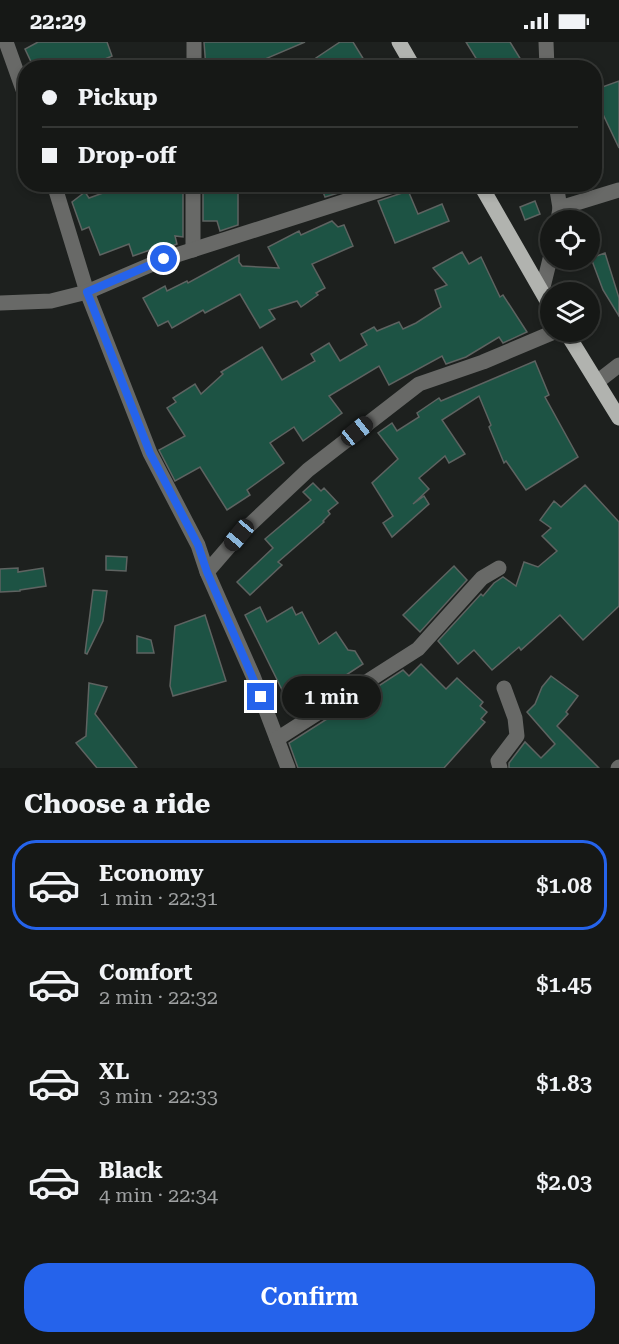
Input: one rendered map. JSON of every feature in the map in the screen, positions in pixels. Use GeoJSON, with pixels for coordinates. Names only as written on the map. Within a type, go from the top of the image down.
{"type":"FeatureCollection","features":[{"type":"Feature","properties":{"kind":"main road"},"geometry":{"type":"LineString","coordinates":[[399,42],[409,60]]}},
{"type":"Feature","properties":{"kind":"main road"},"geometry":{"type":"LineString","coordinates":[[485,192],[540,288]]}},
{"type":"Feature","properties":{"kind":"main road"},"geometry":{"type":"LineString","coordinates":[[572,342],[619,418]]}},
{"type":"Feature","properties":{"kind":"street"},"geometry":{"type":"LineString","coordinates":[[6,42],[18,76]]}},
{"type":"Feature","properties":{"kind":"street"},"geometry":{"type":"LineString","coordinates":[[194,42],[194,60]]}},
{"type":"Feature","properties":{"kind":"street"},"geometry":{"type":"LineString","coordinates":[[546,42],[547,60]]}},
{"type":"Feature","properties":{"kind":"street"},"geometry":{"type":"LineString","coordinates":[[569,210],[619,190]]}},
{"type":"Feature","properties":{"kind":"street"},"geometry":{"type":"LineString","coordinates":[[56,192],[87,292],[150,453],[198,545],[207,572],[253,676],[288,768]]}},
{"type":"Feature","properties":{"kind":"street"},"geometry":{"type":"LineString","coordinates":[[193,192],[193,250]]}},
{"type":"Feature","properties":{"kind":"street"},"geometry":{"type":"LineString","coordinates":[[0,303],[51,301],[87,292],[164,259],[374,192]]}},
{"type":"Feature","properties":{"kind":"street"},"geometry":{"type":"LineString","coordinates":[[557,192],[559,210]]}},
{"type":"Feature","properties":{"kind":"street"},"geometry":{"type":"LineString","coordinates":[[207,572],[239,535],[308,470],[418,384],[483,362],[540,338]]}},
{"type":"Feature","properties":{"kind":"street"},"geometry":{"type":"LineString","coordinates":[[597,382],[619,365]]}},
{"type":"Feature","properties":{"kind":"street"},"geometry":{"type":"LineString","coordinates":[[277,739],[418,649],[482,578],[499,568]]}},
{"type":"Feature","properties":{"kind":"street"},"geometry":{"type":"LineString","coordinates":[[500,768],[498,761],[517,736],[514,718],[504,688]]}},
{"type":"Feature","properties":{"kind":"building"},"geometry":{"type":"Polygon","coordinates":[[[38,42],[107,42],[112,56],[103,60],[30,60],[25,49],[38,42]]]}},
{"type":"Feature","properties":{"kind":"building"},"geometry":{"type":"Polygon","coordinates":[[[204,42],[305,42],[263,60],[205,60],[204,42]]]}},
{"type":"Feature","properties":{"kind":"building"},"geometry":{"type":"Polygon","coordinates":[[[340,42],[353,42],[364,60],[313,60],[340,42]]]}},
{"type":"Feature","properties":{"kind":"building"},"geometry":{"type":"Polygon","coordinates":[[[466,42],[510,42],[521,60],[477,60],[466,42]]]}},
{"type":"Feature","properties":{"kind":"building"},"geometry":{"type":"Polygon","coordinates":[[[619,81],[619,148],[602,112],[602,87],[619,81]]]}},
{"type":"Feature","properties":{"kind":"building"},"geometry":{"type":"Polygon","coordinates":[[[85,192],[89,198],[106,192],[183,192],[183,237],[175,236],[177,244],[151,254],[150,250],[133,256],[129,244],[100,255],[89,227],[82,230],[72,202],[85,192]]]}},
{"type":"Feature","properties":{"kind":"building"},"geometry":{"type":"Polygon","coordinates":[[[203,192],[238,192],[238,225],[220,231],[217,221],[203,221],[203,192]]]}},
{"type":"Feature","properties":{"kind":"building"},"geometry":{"type":"Polygon","coordinates":[[[323,192],[342,192],[325,197],[323,192]]]}},
{"type":"Feature","properties":{"kind":"building"},"geometry":{"type":"Polygon","coordinates":[[[409,192],[418,214],[442,204],[449,221],[395,243],[378,201],[409,192]]]}},
{"type":"Feature","properties":{"kind":"building"},"geometry":{"type":"Polygon","coordinates":[[[535,201],[540,214],[525,220],[520,207],[535,201]]]}},
{"type":"Feature","properties":{"kind":"building"},"geometry":{"type":"Polygon","coordinates":[[[332,221],[338,227],[344,225],[353,246],[312,264],[325,288],[301,307],[297,301],[269,310],[275,319],[260,328],[240,294],[205,313],[203,310],[172,328],[168,321],[158,326],[143,298],[165,286],[167,291],[187,281],[188,283],[239,255],[239,262],[242,266],[279,268],[268,247],[299,231],[301,235],[332,221]]]}},
{"type":"Feature","properties":{"kind":"building"},"geometry":{"type":"Polygon","coordinates":[[[462,252],[469,264],[481,257],[500,297],[503,295],[527,332],[503,343],[499,337],[466,357],[446,364],[442,356],[389,385],[379,366],[329,396],[342,413],[303,441],[294,427],[270,443],[284,463],[247,490],[250,495],[227,510],[200,467],[175,481],[159,450],[185,436],[167,408],[176,402],[173,398],[195,384],[201,394],[223,374],[221,372],[262,347],[282,380],[315,361],[311,354],[329,343],[340,361],[367,345],[361,334],[374,327],[377,331],[399,322],[403,329],[416,323],[441,307],[435,290],[447,285],[433,268],[462,252]]]}},
{"type":"Feature","properties":{"kind":"building"},"geometry":{"type":"Polygon","coordinates":[[[605,253],[619,298],[619,316],[603,290],[596,270],[600,270],[600,255],[605,253]]]}},
{"type":"Feature","properties":{"kind":"building"},"geometry":{"type":"Polygon","coordinates":[[[535,361],[549,395],[545,397],[578,457],[526,490],[506,461],[504,463],[479,396],[442,420],[465,454],[449,463],[445,456],[419,478],[429,489],[413,504],[424,496],[429,504],[392,537],[383,523],[393,516],[372,483],[398,459],[378,433],[392,423],[397,431],[419,417],[417,413],[439,398],[441,401],[535,361]]]}},
{"type":"Feature","properties":{"kind":"building"},"geometry":{"type":"Polygon","coordinates":[[[313,483],[321,491],[324,488],[338,503],[328,511],[330,514],[324,522],[278,562],[282,565],[250,595],[237,582],[273,548],[265,539],[311,500],[303,492],[313,483]]]}},
{"type":"Feature","properties":{"kind":"building"},"geometry":{"type":"Polygon","coordinates":[[[585,485],[619,522],[619,606],[583,640],[560,615],[521,650],[519,647],[492,670],[474,650],[458,664],[438,641],[494,583],[503,577],[516,586],[524,562],[538,567],[557,551],[542,536],[551,528],[540,520],[554,501],[561,507],[585,485]]]}},
{"type":"Feature","properties":{"kind":"building"},"geometry":{"type":"Polygon","coordinates":[[[106,556],[127,557],[126,571],[106,570],[106,556]]]}},
{"type":"Feature","properties":{"kind":"building"},"geometry":{"type":"Polygon","coordinates":[[[454,566],[467,580],[420,632],[403,615],[454,566]]]}},
{"type":"Feature","properties":{"kind":"building"},"geometry":{"type":"Polygon","coordinates":[[[18,568],[18,572],[43,568],[46,586],[0,592],[0,569],[18,568]]]}},
{"type":"Feature","properties":{"kind":"building"},"geometry":{"type":"Polygon","coordinates":[[[93,590],[107,591],[103,621],[87,654],[85,653],[93,590]]]}},
{"type":"Feature","properties":{"kind":"building"},"geometry":{"type":"Polygon","coordinates":[[[260,607],[267,622],[292,607],[296,615],[302,612],[319,644],[336,632],[348,650],[355,651],[363,664],[323,690],[327,696],[295,716],[245,615],[260,607]]]}},
{"type":"Feature","properties":{"kind":"building"},"geometry":{"type":"Polygon","coordinates":[[[205,615],[226,681],[173,696],[170,686],[175,626],[205,615]]]}},
{"type":"Feature","properties":{"kind":"building"},"geometry":{"type":"Polygon","coordinates":[[[137,636],[151,640],[154,653],[137,653],[137,636]]]}},
{"type":"Feature","properties":{"kind":"building"},"geometry":{"type":"Polygon","coordinates":[[[421,664],[446,689],[457,678],[483,702],[480,706],[487,712],[481,719],[485,722],[444,768],[298,768],[289,743],[344,708],[345,710],[403,670],[409,676],[421,664]]]}},
{"type":"Feature","properties":{"kind":"building"},"geometry":{"type":"Polygon","coordinates":[[[551,676],[578,696],[566,712],[568,714],[557,726],[599,768],[509,768],[509,763],[525,742],[541,758],[555,744],[527,712],[535,704],[542,687],[551,676]]]}},
{"type":"Feature","properties":{"kind":"building"},"geometry":{"type":"Polygon","coordinates":[[[89,683],[107,687],[95,714],[137,768],[97,768],[76,743],[86,736],[89,683]]]}},
{"type":"Feature","properties":{"kind":"route"},"geometry":{"type":"LineString","coordinates":[[164,259],[87,292],[150,453],[198,545],[207,572],[261,697]]}}]}
